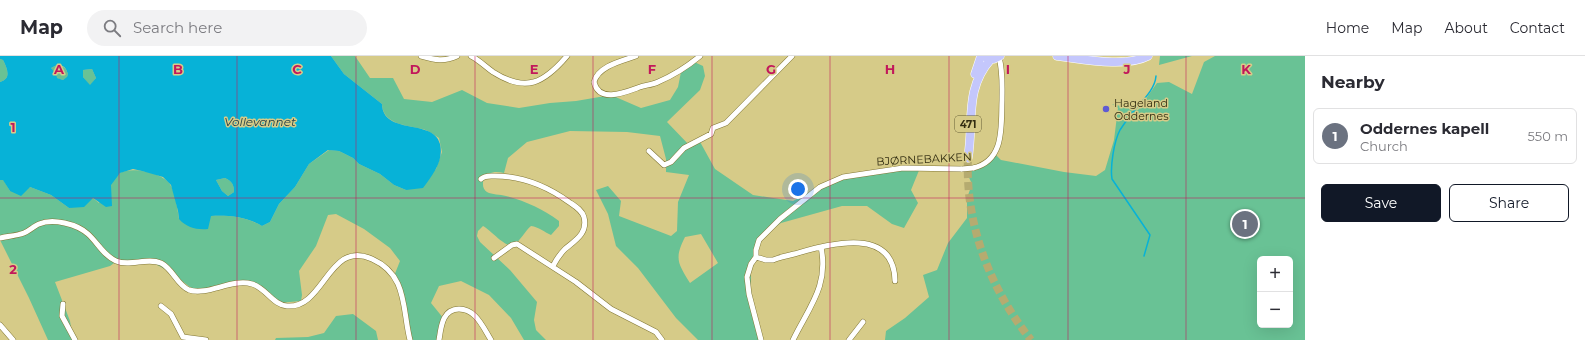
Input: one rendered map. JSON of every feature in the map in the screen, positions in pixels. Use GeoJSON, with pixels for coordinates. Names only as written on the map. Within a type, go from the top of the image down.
{"type":"FeatureCollection","features":[{"type":"Feature","properties":{"kind":"main road","name":"471"},"geometry":{"type":"LineString","coordinates":[[981,56],[969,94],[968,158],[971,110],[975,87],[981,71],[994,57]]}},
{"type":"Feature","properties":{"kind":"main road"},"geometry":{"type":"LineString","coordinates":[[1057,56],[1122,62],[1135,61],[1148,56]]}},
{"type":"Feature","properties":{"kind":"main road"},"geometry":{"type":"LineString","coordinates":[[1091,56],[1122,58],[1138,56]]}},
{"type":"Feature","properties":{"kind":"street"},"geometry":{"type":"LineString","coordinates":[[421,56],[438,61],[444,61],[457,56]]}},
{"type":"Feature","properties":{"kind":"street"},"geometry":{"type":"LineString","coordinates":[[471,56],[499,75],[521,84],[534,83],[543,79],[555,70],[568,56]]}},
{"type":"Feature","properties":{"kind":"street"},"geometry":{"type":"LineString","coordinates":[[636,56],[609,66],[598,74],[594,82],[598,89],[606,94],[617,95],[657,82],[683,68],[700,56]]}},
{"type":"Feature","properties":{"kind":"street"},"geometry":{"type":"LineString","coordinates":[[650,151],[664,164],[671,162],[684,148],[711,134],[713,128],[726,123],[792,56]]}},
{"type":"Feature","properties":{"kind":"street","name":"BJØRNEBAKKEN"},"geometry":{"type":"LineString","coordinates":[[761,340],[747,281],[748,270],[756,257],[757,244],[763,234],[808,196],[831,181],[850,175],[903,168],[973,168],[983,165],[989,161],[997,150],[1002,125],[1002,73],[994,57]]}},
{"type":"Feature","properties":{"kind":"street"},"geometry":{"type":"LineString","coordinates":[[481,179],[486,176],[500,176],[533,182],[555,193],[580,210],[584,215],[585,221],[583,234],[562,253],[553,266]]}},
{"type":"Feature","properties":{"kind":"street"},"geometry":{"type":"LineString","coordinates":[[0,238],[22,234],[44,222],[61,222],[86,232],[104,254],[118,262],[129,263],[152,261],[160,263],[169,270],[184,287],[189,290],[200,290],[250,283],[259,286],[275,301],[286,306],[297,305],[307,299],[336,265],[344,259],[351,256],[365,256],[382,265],[391,273],[397,282],[404,302],[410,340]]}},
{"type":"Feature","properties":{"kind":"street"},"geometry":{"type":"LineString","coordinates":[[756,257],[766,260],[773,260],[835,243],[852,242],[873,246],[884,253],[889,258],[894,270],[895,280]]}},
{"type":"Feature","properties":{"kind":"street"},"geometry":{"type":"LineString","coordinates":[[494,258],[512,245],[517,244],[538,259],[553,266],[581,284],[611,309],[656,332],[662,340]]}},
{"type":"Feature","properties":{"kind":"street"},"geometry":{"type":"LineString","coordinates":[[793,340],[821,285],[824,265],[821,247]]}},
{"type":"Feature","properties":{"kind":"street"},"geometry":{"type":"LineString","coordinates":[[63,304],[62,316],[75,340]]}},
{"type":"Feature","properties":{"kind":"street"},"geometry":{"type":"LineString","coordinates":[[161,306],[171,314],[183,337],[206,340]]}},
{"type":"Feature","properties":{"kind":"street"},"geometry":{"type":"LineString","coordinates":[[439,340],[441,327],[446,315],[450,311],[457,308],[464,309],[475,316],[491,340]]}},
{"type":"Feature","properties":{"kind":"street"},"geometry":{"type":"LineString","coordinates":[[849,340],[863,322]]}},
{"type":"Feature","properties":{"kind":"street"},"geometry":{"type":"LineString","coordinates":[[0,325],[13,340]]}},
{"type":"Feature","properties":{"kind":"green space"},"geometry":{"type":"Polygon","coordinates":[[[331,56],[355,56],[370,78],[393,78],[404,99],[432,102],[462,90],[487,103],[519,108],[611,95],[641,108],[670,100],[678,87],[682,67],[692,61],[703,66],[705,76],[700,90],[667,122],[690,146],[699,140],[715,169],[753,195],[793,201],[829,182],[854,175],[920,168],[911,190],[918,203],[904,228],[892,224],[867,206],[842,206],[781,223],[765,234],[751,261],[751,290],[761,340],[698,340],[676,318],[638,268],[616,246],[608,214],[596,190],[608,186],[621,201],[619,216],[671,236],[677,231],[678,202],[689,175],[666,172],[666,159],[660,136],[627,132],[570,131],[527,142],[508,158],[504,173],[491,173],[485,177],[483,182],[484,188],[487,192],[520,200],[540,209],[559,221],[559,226],[551,235],[539,228],[531,226],[514,245],[503,242],[483,226],[478,231],[477,236],[480,242],[510,270],[537,302],[534,320],[536,330],[546,340],[524,340],[511,318],[489,295],[461,281],[439,286],[431,303],[444,319],[440,340],[408,340],[404,305],[394,276],[400,261],[390,248],[364,229],[336,214],[328,215],[316,246],[299,271],[302,295],[301,301],[279,303],[252,284],[225,285],[194,290],[170,272],[148,260],[117,261],[110,266],[55,282],[70,321],[73,340],[48,340],[0,240],[0,180],[3,179],[10,191],[30,187],[51,195],[69,208],[93,198],[99,203],[112,182],[120,173],[132,170],[148,172],[168,181],[175,197],[179,219],[232,216],[252,221],[262,226],[270,222],[279,204],[295,187],[309,164],[329,150],[339,151],[353,158],[359,164],[380,174],[394,185],[406,190],[436,169],[442,152],[439,138],[429,131],[403,125],[391,120],[383,111],[382,104],[344,74],[331,56]],[[701,234],[685,237],[679,251],[679,261],[690,283],[718,263],[701,234]]]}},
{"type":"Feature","properties":{"kind":"green space"},"geometry":{"type":"Polygon","coordinates":[[[1160,56],[1192,56],[1159,65],[1160,56]]]}},
{"type":"Feature","properties":{"kind":"green space"},"geometry":{"type":"Polygon","coordinates":[[[1215,56],[1305,56],[1305,340],[885,340],[886,331],[905,318],[929,297],[923,275],[937,270],[948,243],[967,218],[967,198],[972,184],[966,171],[989,159],[994,153],[1001,160],[1064,172],[1096,176],[1105,170],[1114,140],[1118,108],[1112,104],[1138,110],[1157,83],[1169,82],[1192,94],[1204,62],[1215,56]]]}},
{"type":"Feature","properties":{"kind":"green space"},"geometry":{"type":"Polygon","coordinates":[[[0,59],[3,60],[8,73],[4,81],[0,82],[0,59]]]}},
{"type":"Feature","properties":{"kind":"green space"},"geometry":{"type":"Polygon","coordinates":[[[57,65],[65,69],[68,74],[67,78],[63,80],[56,78],[51,68],[57,65]]]}},
{"type":"Feature","properties":{"kind":"green space"},"geometry":{"type":"Polygon","coordinates":[[[92,69],[96,78],[90,86],[83,77],[83,70],[92,69]]]}},
{"type":"Feature","properties":{"kind":"green space"},"geometry":{"type":"Polygon","coordinates":[[[225,178],[231,182],[234,187],[234,192],[228,196],[222,191],[216,180],[225,178]]]}},
{"type":"Feature","properties":{"kind":"green space"},"geometry":{"type":"Polygon","coordinates":[[[353,314],[376,331],[378,340],[275,340],[276,338],[308,337],[324,333],[336,316],[353,314]]]}},
{"type":"Feature","properties":{"kind":"water","name":"Vollevannet"},"geometry":{"type":"Polygon","coordinates":[[[0,56],[331,56],[344,74],[382,104],[385,114],[391,120],[399,124],[429,131],[436,136],[441,150],[439,162],[423,188],[406,190],[394,185],[380,174],[359,164],[353,158],[339,151],[328,150],[309,164],[295,187],[279,204],[270,222],[262,226],[250,220],[231,216],[211,216],[208,229],[196,229],[189,226],[179,219],[171,185],[163,177],[133,169],[120,173],[111,185],[112,206],[106,207],[93,198],[84,207],[69,208],[51,195],[30,187],[21,196],[10,191],[3,180],[0,180],[0,82],[4,81],[8,73],[3,60],[0,59],[0,56]],[[57,65],[51,68],[56,74],[57,78],[63,80],[68,74],[63,66],[57,65]],[[92,69],[83,70],[83,77],[90,85],[96,78],[92,69]],[[225,178],[216,180],[222,191],[228,196],[234,192],[233,185],[229,180],[225,178]]]}},
{"type":"Feature","properties":{"kind":"waterway"},"geometry":{"type":"LineString","coordinates":[[1144,256],[1150,235],[1112,179],[1112,161],[1114,147],[1120,130],[1131,114],[1144,100],[1153,86],[1156,76]]}},
{"type":"Feature","properties":{"kind":"tunnel"},"geometry":{"type":"LineString","coordinates":[[968,158],[968,183],[971,207],[983,255],[1003,299],[1031,340]]}},
{"type":"Feature","properties":{"kind":"place","name":"Hageland Oddernes"},"geometry":{"type":"Point","coordinates":[1106,109]}},
{"type":"Feature","properties":{"kind":"place","name":"Oddernes kapell"},"geometry":{"type":"Point","coordinates":[1245,224]}}]}
